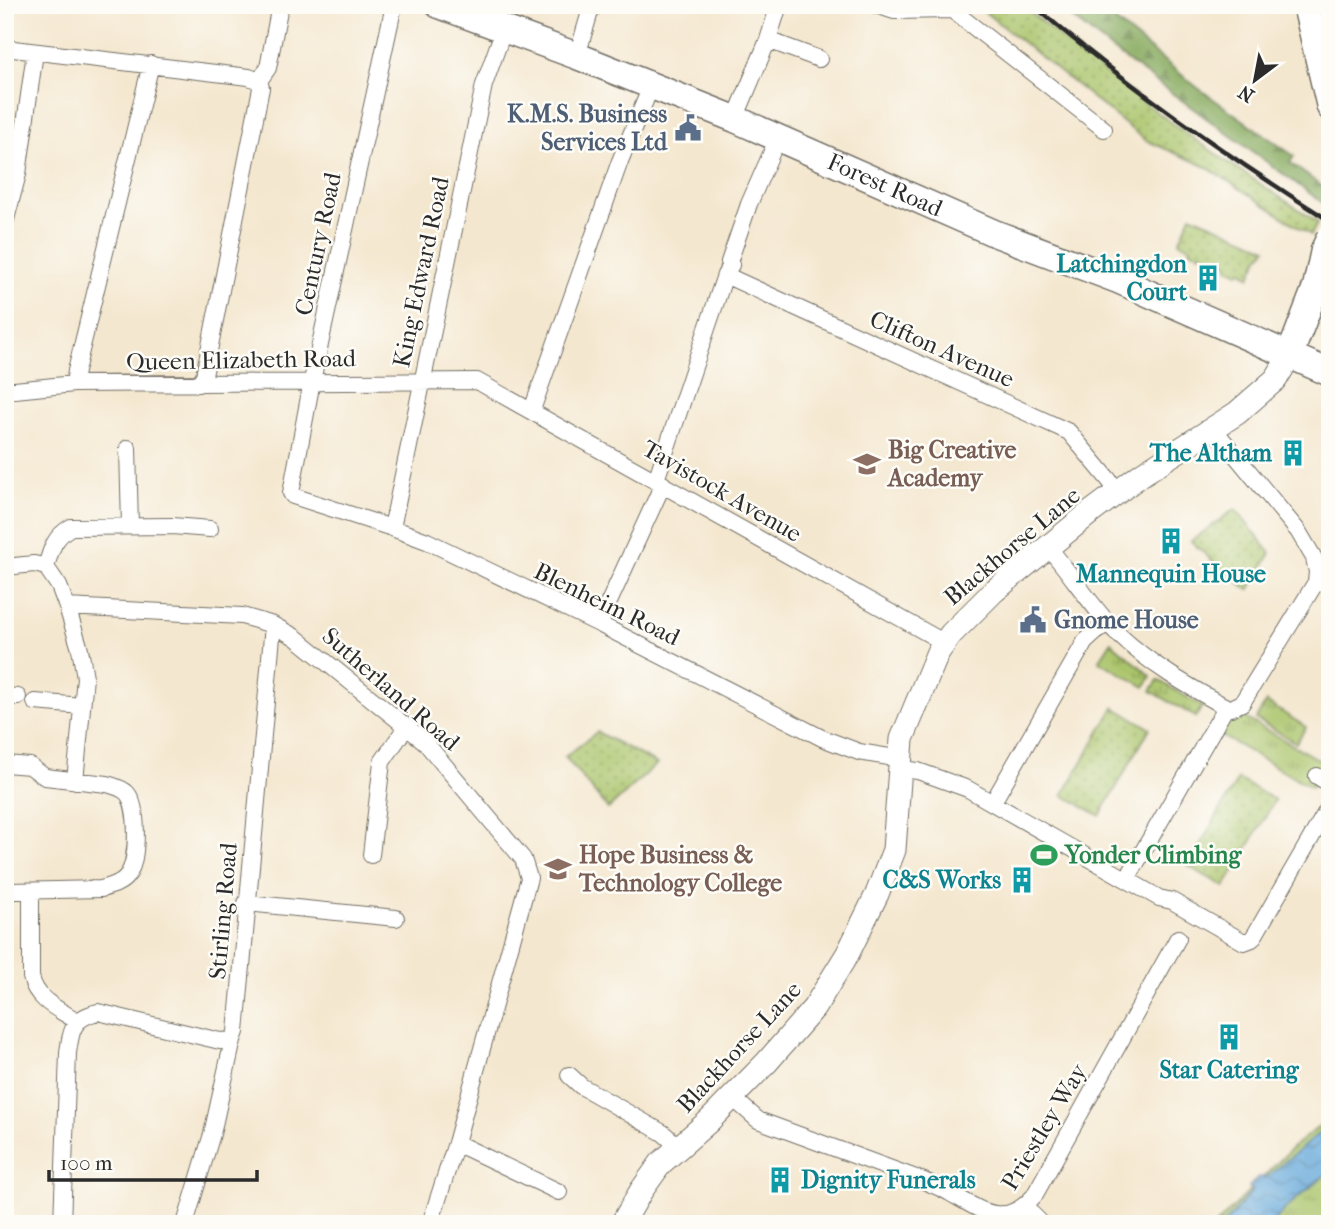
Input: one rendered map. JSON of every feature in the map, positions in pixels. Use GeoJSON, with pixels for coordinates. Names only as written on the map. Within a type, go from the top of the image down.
{"type":"FeatureCollection","features":[{"type":"Feature","properties":{"kind":"main road","name":"Forest Road"},"geometry":{"type":"LineString","coordinates":[[439,5],[468,10],[504,29],[652,84],[994,233],[1118,280],[1330,373]]}},
{"type":"Feature","properties":{"kind":"main road"},"geometry":{"type":"LineString","coordinates":[[1306,5],[1330,107]]}},
{"type":"Feature","properties":{"kind":"main road"},"geometry":{"type":"LineString","coordinates":[[1289,357],[1317,287],[1327,243]]}},
{"type":"Feature","properties":{"kind":"main road","name":"Blackhorse Lane"},"geometry":{"type":"LineString","coordinates":[[622,1224],[661,1163],[733,1098],[807,1016],[848,953],[877,894],[894,850],[902,739],[916,702],[945,643],[960,623],[994,591],[1119,492],[1201,434],[1237,413],[1272,383],[1289,357]]}},
{"type":"Feature","properties":{"kind":"street"},"geometry":{"type":"LineString","coordinates":[[259,81],[268,68],[280,5]]}},
{"type":"Feature","properties":{"kind":"street","name":"Century Road"},"geometry":{"type":"LineString","coordinates":[[291,493],[312,381],[394,5]]}},
{"type":"Feature","properties":{"kind":"street"},"geometry":{"type":"LineString","coordinates":[[577,56],[592,5]]}},
{"type":"Feature","properties":{"kind":"street"},"geometry":{"type":"LineString","coordinates":[[735,119],[768,40],[779,5]]}},
{"type":"Feature","properties":{"kind":"street"},"geometry":{"type":"LineString","coordinates":[[876,5],[908,12],[952,10],[1104,130]]}},
{"type":"Feature","properties":{"kind":"street","name":"King Edward Road"},"geometry":{"type":"LineString","coordinates":[[392,527],[484,85],[504,29]]}},
{"type":"Feature","properties":{"kind":"street"},"geometry":{"type":"LineString","coordinates":[[768,40],[820,59]]}},
{"type":"Feature","properties":{"kind":"street"},"geometry":{"type":"LineString","coordinates":[[5,48],[151,64],[249,77],[259,81]]}},
{"type":"Feature","properties":{"kind":"street"},"geometry":{"type":"LineString","coordinates":[[5,223],[18,174],[35,52]]}},
{"type":"Feature","properties":{"kind":"street"},"geometry":{"type":"LineString","coordinates":[[75,384],[151,64]]}},
{"type":"Feature","properties":{"kind":"street"},"geometry":{"type":"LineString","coordinates":[[198,384],[204,376],[261,88],[259,81]]}},
{"type":"Feature","properties":{"kind":"street"},"geometry":{"type":"LineString","coordinates":[[532,410],[620,162],[652,84]]}},
{"type":"Feature","properties":{"kind":"street"},"geometry":{"type":"LineString","coordinates":[[599,624],[660,482],[749,204],[779,138]]}},
{"type":"Feature","properties":{"kind":"street","name":"Clifton Avenue"},"geometry":{"type":"LineString","coordinates":[[725,275],[1069,432],[1119,492]]}},
{"type":"Feature","properties":{"kind":"street","name":"Queen Elizabeth Road"},"geometry":{"type":"LineString","coordinates":[[5,391],[75,384],[477,381]]}},
{"type":"Feature","properties":{"kind":"street","name":"Tavistock Avenue"},"geometry":{"type":"LineString","coordinates":[[477,381],[945,643]]}},
{"type":"Feature","properties":{"kind":"street"},"geometry":{"type":"LineString","coordinates":[[1048,547],[1117,633],[1160,668],[1226,707],[1237,706],[1248,696],[1315,582],[1317,572],[1314,558],[1298,531],[1213,428]]}},
{"type":"Feature","properties":{"kind":"street"},"geometry":{"type":"LineString","coordinates":[[128,448],[130,526]]}},
{"type":"Feature","properties":{"kind":"street","name":"Blenheim Road"},"geometry":{"type":"LineString","coordinates":[[291,493],[293,496],[392,527],[427,541],[599,624],[822,738],[956,784],[1159,898],[1172,901],[1244,942],[1252,939],[1330,805]]}},
{"type":"Feature","properties":{"kind":"street"},"geometry":{"type":"LineString","coordinates":[[46,567],[58,535],[71,527],[181,526],[210,529]]}},
{"type":"Feature","properties":{"kind":"street"},"geometry":{"type":"LineString","coordinates":[[5,567],[34,564],[46,567],[59,586],[67,607],[80,649],[85,677],[75,781]]}},
{"type":"Feature","properties":{"kind":"street","name":"Sutherland Road"},"geometry":{"type":"LineString","coordinates":[[67,607],[242,616],[273,625],[295,637],[424,741],[523,859],[529,878],[456,1143],[430,1224]]}},
{"type":"Feature","properties":{"kind":"street"},"geometry":{"type":"LineString","coordinates":[[993,803],[1085,642],[1108,621]]}},
{"type":"Feature","properties":{"kind":"street","name":"Stirling Road"},"geometry":{"type":"LineString","coordinates":[[185,1224],[212,1134],[236,1032],[273,625]]}},
{"type":"Feature","properties":{"kind":"street"},"geometry":{"type":"LineString","coordinates":[[34,702],[82,706]]}},
{"type":"Feature","properties":{"kind":"street"},"geometry":{"type":"LineString","coordinates":[[1127,879],[1226,707]]}},
{"type":"Feature","properties":{"kind":"street"},"geometry":{"type":"LineString","coordinates":[[372,855],[382,762],[406,727]]}},
{"type":"Feature","properties":{"kind":"street"},"geometry":{"type":"LineString","coordinates":[[5,764],[30,766],[45,776],[117,787],[125,792],[136,812],[130,872],[114,886],[10,891]]}},
{"type":"Feature","properties":{"kind":"street"},"geometry":{"type":"LineString","coordinates":[[31,891],[33,987],[39,995],[77,1021]]}},
{"type":"Feature","properties":{"kind":"street"},"geometry":{"type":"LineString","coordinates":[[246,903],[396,918]]}},
{"type":"Feature","properties":{"kind":"street","name":"Priestley Way"},"geometry":{"type":"LineString","coordinates":[[733,1098],[758,1120],[924,1181],[946,1190],[983,1212],[995,1216],[1016,1213],[1025,1207],[1041,1184],[1178,939]]}},
{"type":"Feature","properties":{"kind":"street"},"geometry":{"type":"LineString","coordinates":[[62,1224],[68,1053],[70,1033],[77,1021],[85,1015],[97,1012],[220,1041],[233,1040]]}},
{"type":"Feature","properties":{"kind":"street"},"geometry":{"type":"LineString","coordinates":[[569,1075],[581,1086],[663,1133],[679,1147]]}},
{"type":"Feature","properties":{"kind":"street"},"geometry":{"type":"LineString","coordinates":[[456,1143],[559,1192]]}},
{"type":"Feature","properties":{"kind":"street"},"geometry":{"type":"LineString","coordinates":[[1025,1207],[1042,1224]]}},
{"type":"Feature","properties":{"kind":"green space"},"geometry":{"type":"Polygon","coordinates":[[[976,5],[1022,5],[1093,64],[1166,119],[1318,222],[1311,235],[1205,166],[1145,140],[976,5]]]}},
{"type":"Feature","properties":{"kind":"green space"},"geometry":{"type":"Polygon","coordinates":[[[1056,5],[1095,5],[1198,88],[1294,156],[1290,163],[1330,192],[1326,205],[1111,49],[1056,5]]]}},
{"type":"Feature","properties":{"kind":"green space"},"geometry":{"type":"Polygon","coordinates":[[[1191,215],[1267,248],[1259,257],[1250,277],[1241,270],[1239,273],[1228,268],[1229,265],[1190,250],[1191,247],[1179,242],[1191,215]]]}},
{"type":"Feature","properties":{"kind":"green space"},"geometry":{"type":"Polygon","coordinates":[[[1235,509],[1271,553],[1249,590],[1191,541],[1235,509]]]}},
{"type":"Feature","properties":{"kind":"green space"},"geometry":{"type":"Polygon","coordinates":[[[1111,642],[1151,676],[1145,687],[1099,661],[1111,642]]]}},
{"type":"Feature","properties":{"kind":"green space"},"geometry":{"type":"Polygon","coordinates":[[[1158,680],[1202,706],[1196,717],[1151,691],[1158,680]]]}},
{"type":"Feature","properties":{"kind":"green space"},"geometry":{"type":"Polygon","coordinates":[[[1266,702],[1306,727],[1296,743],[1256,719],[1266,702]]]}},
{"type":"Feature","properties":{"kind":"green space"},"geometry":{"type":"Polygon","coordinates":[[[1114,707],[1150,728],[1100,816],[1063,795],[1114,707]]]}},
{"type":"Feature","properties":{"kind":"green space"},"geometry":{"type":"Polygon","coordinates":[[[1238,714],[1326,764],[1311,787],[1218,734],[1230,716],[1238,714]]]}},
{"type":"Feature","properties":{"kind":"green space"},"geometry":{"type":"Polygon","coordinates":[[[597,732],[657,764],[608,809],[565,757],[597,732]]]}},
{"type":"Feature","properties":{"kind":"green space"},"geometry":{"type":"Polygon","coordinates":[[[1238,779],[1275,800],[1225,887],[1188,866],[1238,779]]]}},
{"type":"Feature","properties":{"kind":"green space"},"geometry":{"type":"Polygon","coordinates":[[[1330,1118],[1330,1224],[1217,1224],[1293,1147],[1330,1118]]]}},
{"type":"Feature","properties":{"kind":"water"},"geometry":{"type":"Polygon","coordinates":[[[1330,1124],[1330,1171],[1287,1207],[1272,1224],[1224,1224],[1253,1190],[1249,1187],[1258,1177],[1267,1177],[1330,1124]]]}},
{"type":"Feature","properties":{"kind":"railway"},"geometry":{"type":"LineString","coordinates":[[1033,5],[1177,118],[1330,221]]}},
{"type":"Feature","properties":{"kind":"place","name":"K.M.S. Business Services Ltd"},"geometry":{"type":"Point","coordinates":[688,128]}},
{"type":"Feature","properties":{"kind":"place","name":"Latchingdon Court"},"geometry":{"type":"Point","coordinates":[1208,278]}},
{"type":"Feature","properties":{"kind":"place","name":"The Altham"},"geometry":{"type":"Point","coordinates":[1293,453]}},
{"type":"Feature","properties":{"kind":"place","name":"Big Creative Academy"},"geometry":{"type":"Point","coordinates":[867,464]}},
{"type":"Feature","properties":{"kind":"place","name":"Mannequin House"},"geometry":{"type":"Point","coordinates":[1171,541]}},
{"type":"Feature","properties":{"kind":"place","name":"Gnome House"},"geometry":{"type":"Point","coordinates":[1033,620]}},
{"type":"Feature","properties":{"kind":"place","name":"Yonder Climbing"},"geometry":{"type":"Point","coordinates":[1044,855]}},
{"type":"Feature","properties":{"kind":"place","name":"Hope Business & Technology College"},"geometry":{"type":"Point","coordinates":[558,869]}},
{"type":"Feature","properties":{"kind":"place","name":"C&S Works"},"geometry":{"type":"Point","coordinates":[1022,880]}},
{"type":"Feature","properties":{"kind":"place","name":"Star Catering"},"geometry":{"type":"Point","coordinates":[1229,1037]}},
{"type":"Feature","properties":{"kind":"place","name":"Dignity Funerals"},"geometry":{"type":"Point","coordinates":[780,1180]}}]}
